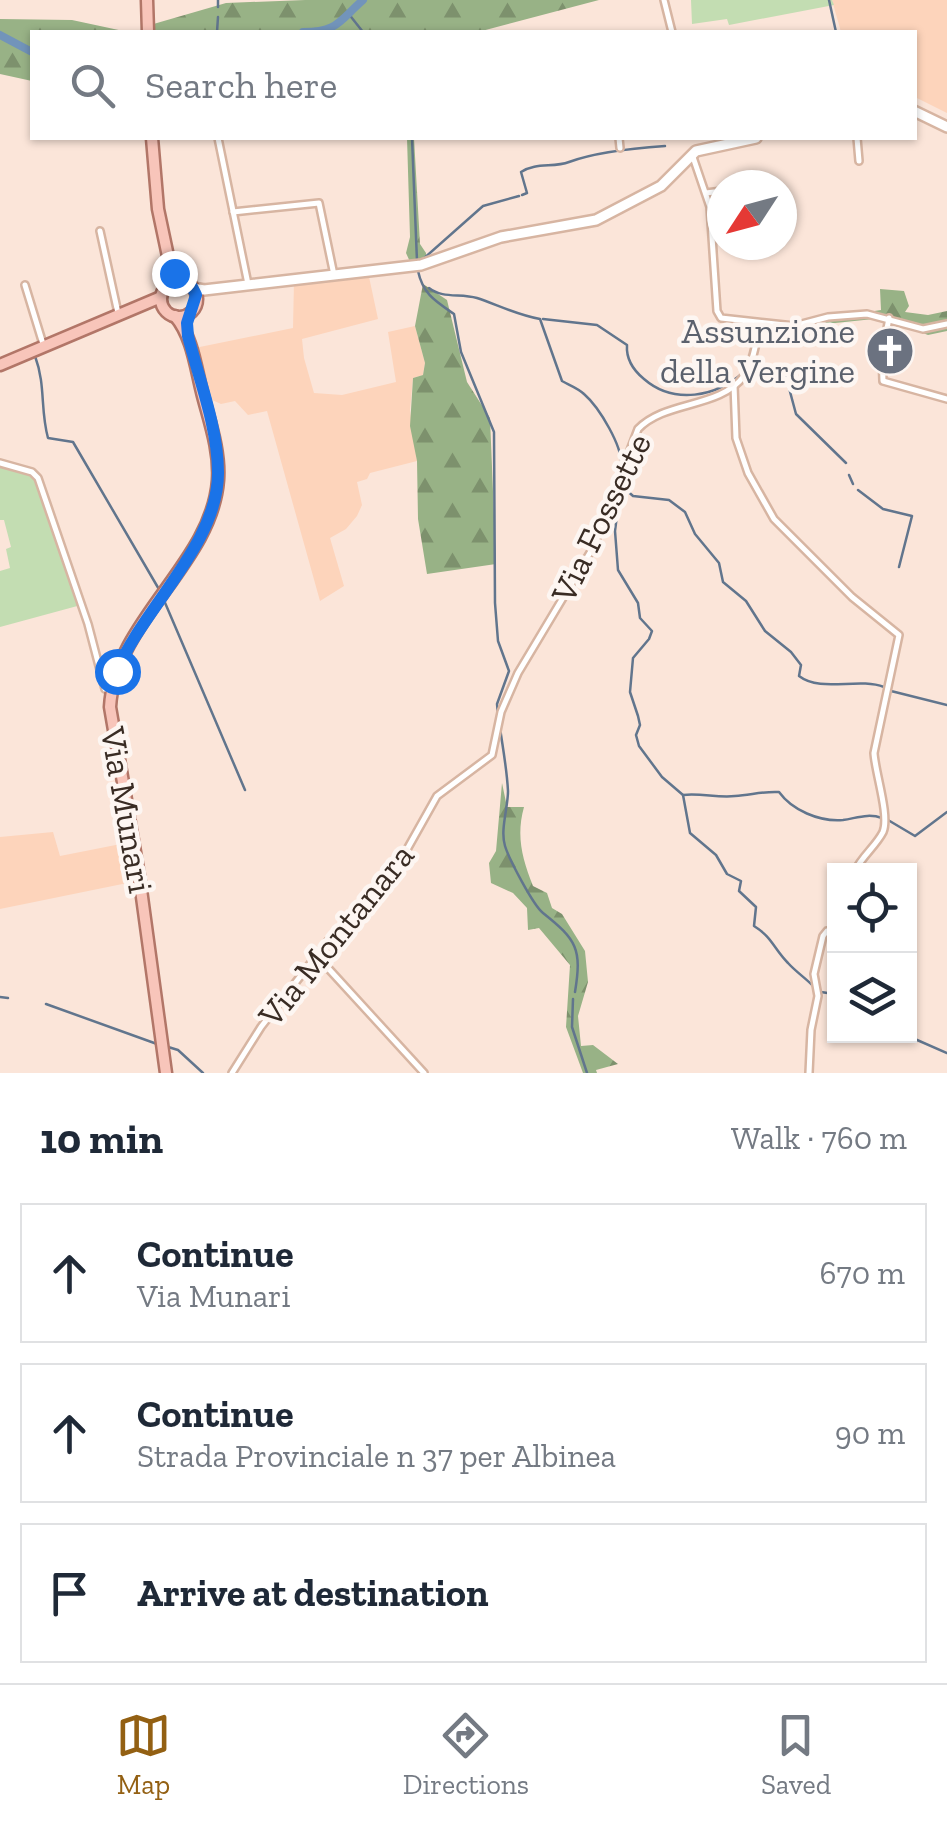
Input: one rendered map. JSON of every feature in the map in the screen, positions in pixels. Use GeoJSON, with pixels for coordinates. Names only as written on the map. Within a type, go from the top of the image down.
{"type":"FeatureCollection","features":[{"type":"Feature","properties":{"kind":"main road"},"geometry":{"type":"LineString","coordinates":[[147,0],[148,27]]}},
{"type":"Feature","properties":{"kind":"main road"},"geometry":{"type":"LineString","coordinates":[[917,112],[947,127]]}},
{"type":"Feature","properties":{"kind":"main road"},"geometry":{"type":"LineString","coordinates":[[152,140],[158,209],[169,261],[162,303]]}},
{"type":"Feature","properties":{"kind":"main road"},"geometry":{"type":"LineString","coordinates":[[169,261],[182,281],[193,288],[212,289],[417,266],[502,236],[601,218],[660,186],[695,152],[747,140]]}},
{"type":"Feature","properties":{"kind":"main road"},"geometry":{"type":"LineString","coordinates":[[168,284],[182,281]]}},
{"type":"Feature","properties":{"kind":"main road"},"geometry":{"type":"LineString","coordinates":[[193,288],[196,302]]}},
{"type":"Feature","properties":{"kind":"main road"},"geometry":{"type":"LineString","coordinates":[[162,303],[176,316],[190,313],[196,302],[212,289]]}},
{"type":"Feature","properties":{"kind":"main road"},"geometry":{"type":"LineString","coordinates":[[0,365],[119,316],[162,303]]}},
{"type":"Feature","properties":{"kind":"main road","name":"Via Munari"},"geometry":{"type":"LineString","coordinates":[[188,336],[190,313]]}},
{"type":"Feature","properties":{"kind":"main road","name":"Via Munari"},"geometry":{"type":"LineString","coordinates":[[166,1073],[142,893],[110,707],[121,661],[206,524],[218,481],[215,446],[188,336],[176,316]]}},
{"type":"Feature","properties":{"kind":"street"},"geometry":{"type":"LineString","coordinates":[[664,0],[672,30]]}},
{"type":"Feature","properties":{"kind":"street"},"geometry":{"type":"LineString","coordinates":[[218,140],[248,284]]}},
{"type":"Feature","properties":{"kind":"street"},"geometry":{"type":"LineString","coordinates":[[619,140],[620,148]]}},
{"type":"Feature","properties":{"kind":"street"},"geometry":{"type":"LineString","coordinates":[[696,140],[696,173],[706,193],[713,232],[717,313],[724,319],[794,326],[845,314],[889,318],[923,328],[947,324]]}},
{"type":"Feature","properties":{"kind":"street"},"geometry":{"type":"LineString","coordinates":[[857,140],[859,161]]}},
{"type":"Feature","properties":{"kind":"street"},"geometry":{"type":"LineString","coordinates":[[233,212],[319,203],[334,275]]}},
{"type":"Feature","properties":{"kind":"street"},"geometry":{"type":"LineString","coordinates":[[100,231],[119,316]]}},
{"type":"Feature","properties":{"kind":"street"},"geometry":{"type":"LineString","coordinates":[[25,285],[44,347]]}},
{"type":"Feature","properties":{"kind":"street"},"geometry":{"type":"LineString","coordinates":[[889,318],[882,355],[883,381],[947,399]]}},
{"type":"Feature","properties":{"kind":"street"},"geometry":{"type":"LineString","coordinates":[[762,322],[748,369],[734,385],[736,438],[748,473],[772,516],[852,597],[900,637],[874,753],[885,820],[882,833],[858,863]]}},
{"type":"Feature","properties":{"kind":"street","name":"Via Fossette"},"geometry":{"type":"LineString","coordinates":[[438,796],[494,752],[501,712],[518,673],[594,546],[638,429],[651,418],[734,385]]}},
{"type":"Feature","properties":{"kind":"street"},"geometry":{"type":"LineString","coordinates":[[0,464],[32,472],[38,478],[88,624],[105,689]]}},
{"type":"Feature","properties":{"kind":"street","name":"Via Montanara"},"geometry":{"type":"LineString","coordinates":[[232,1073],[261,1027],[349,916],[396,869],[438,796]]}},
{"type":"Feature","properties":{"kind":"street"},"geometry":{"type":"LineString","coordinates":[[809,1073],[818,992],[814,974],[820,944],[827,932]]}},
{"type":"Feature","properties":{"kind":"street"},"geometry":{"type":"LineString","coordinates":[[315,961],[327,966],[424,1073]]}},
{"type":"Feature","properties":{"kind":"shaded area"},"geometry":{"type":"Polygon","coordinates":[[[832,0],[947,0],[947,113],[917,98],[917,30],[840,30],[832,0]]]}},
{"type":"Feature","properties":{"kind":"shaded area"},"geometry":{"type":"Polygon","coordinates":[[[368,272],[378,319],[302,339],[304,358],[314,393],[342,395],[396,382],[388,332],[415,326],[425,363],[423,375],[413,378],[410,410],[417,461],[370,473],[367,479],[357,482],[362,505],[357,516],[346,529],[330,538],[344,586],[320,601],[267,411],[248,415],[235,401],[221,404],[197,393],[185,350],[293,328],[294,281],[368,272]]]}},
{"type":"Feature","properties":{"kind":"shaded area"},"geometry":{"type":"Polygon","coordinates":[[[53,832],[60,856],[136,841],[142,880],[0,909],[0,837],[53,832]]]}},
{"type":"Feature","properties":{"kind":"green space"},"geometry":{"type":"Polygon","coordinates":[[[599,0],[486,30],[150,30],[150,25],[226,3],[599,0]]]}},
{"type":"Feature","properties":{"kind":"green space"},"geometry":{"type":"Polygon","coordinates":[[[691,0],[832,0],[834,5],[729,25],[727,19],[692,24],[691,0]]]}},
{"type":"Feature","properties":{"kind":"green space"},"geometry":{"type":"Polygon","coordinates":[[[0,19],[72,20],[119,30],[30,30],[30,81],[0,74],[0,19]]]}},
{"type":"Feature","properties":{"kind":"green space"},"geometry":{"type":"Polygon","coordinates":[[[407,140],[414,140],[420,244],[426,261],[411,264],[406,253],[410,237],[407,140]]]}},
{"type":"Feature","properties":{"kind":"green space"},"geometry":{"type":"Polygon","coordinates":[[[423,284],[447,300],[467,382],[490,418],[496,564],[427,574],[410,426],[413,378],[423,375],[425,363],[415,326],[423,284]]]}},
{"type":"Feature","properties":{"kind":"green space"},"geometry":{"type":"Polygon","coordinates":[[[880,289],[904,291],[909,306],[905,312],[928,315],[947,311],[947,331],[928,335],[883,318],[797,327],[881,310],[880,289]]]}},
{"type":"Feature","properties":{"kind":"green space"},"geometry":{"type":"Polygon","coordinates":[[[0,461],[36,477],[81,605],[0,627],[0,571],[10,568],[6,549],[11,547],[4,520],[0,520],[0,461]]]}},
{"type":"Feature","properties":{"kind":"green space"},"geometry":{"type":"Polygon","coordinates":[[[502,783],[507,807],[524,807],[521,847],[533,886],[547,893],[552,908],[562,914],[585,951],[588,982],[578,1016],[581,1046],[593,1045],[618,1064],[596,1070],[597,1073],[583,1073],[566,1027],[570,965],[539,928],[528,930],[527,908],[513,893],[491,883],[489,863],[496,851],[502,783]]]}},
{"type":"Feature","properties":{"kind":"waterway"},"geometry":{"type":"LineString","coordinates":[[218,0],[218,7]]}},
{"type":"Feature","properties":{"kind":"waterway"},"geometry":{"type":"LineString","coordinates":[[319,30],[343,19],[363,0]]}},
{"type":"Feature","properties":{"kind":"waterway"},"geometry":{"type":"LineString","coordinates":[[829,0],[836,30]]}},
{"type":"Feature","properties":{"kind":"waterway"},"geometry":{"type":"LineString","coordinates":[[348,13],[361,30]]}},
{"type":"Feature","properties":{"kind":"waterway"},"geometry":{"type":"LineString","coordinates":[[217,30],[218,17]]}},
{"type":"Feature","properties":{"kind":"waterway"},"geometry":{"type":"LineString","coordinates":[[0,35],[30,51]]}},
{"type":"Feature","properties":{"kind":"waterway"},"geometry":{"type":"LineString","coordinates":[[412,140],[417,261]]}},
{"type":"Feature","properties":{"kind":"waterway"},"geometry":{"type":"LineString","coordinates":[[522,195],[527,193],[521,172],[527,169],[615,151],[665,146]]}},
{"type":"Feature","properties":{"kind":"waterway"},"geometry":{"type":"LineString","coordinates":[[422,260],[483,206],[519,196]]}},
{"type":"Feature","properties":{"kind":"waterway"},"geometry":{"type":"LineString","coordinates":[[418,271],[427,291],[454,314],[461,352],[494,432],[495,603],[498,641],[509,671],[497,704],[498,715]]}},
{"type":"Feature","properties":{"kind":"waterway"},"geometry":{"type":"LineString","coordinates":[[429,288],[440,294],[477,298],[540,319],[562,381],[582,392],[597,408],[615,439],[621,467]]}},
{"type":"Feature","properties":{"kind":"waterway"},"geometry":{"type":"LineString","coordinates":[[543,319],[597,325],[627,345],[629,360],[640,376],[668,392],[708,392],[744,372]]}},
{"type":"Feature","properties":{"kind":"waterway"},"geometry":{"type":"LineString","coordinates":[[35,356],[48,438],[73,442],[160,591]]}},
{"type":"Feature","properties":{"kind":"waterway"},"geometry":{"type":"LineString","coordinates":[[750,371],[778,369],[785,373],[796,414],[846,463]]}},
{"type":"Feature","properties":{"kind":"waterway"},"geometry":{"type":"LineString","coordinates":[[849,475],[853,484]]}},
{"type":"Feature","properties":{"kind":"waterway"},"geometry":{"type":"LineString","coordinates":[[621,483],[615,531],[618,570],[638,603],[640,618],[652,631],[633,658],[630,692],[640,725],[636,735],[639,746],[662,777],[683,795],[690,833],[716,855],[727,874],[741,881],[739,891],[756,907],[754,926],[814,987]]}},
{"type":"Feature","properties":{"kind":"waterway"},"geometry":{"type":"LineString","coordinates":[[623,487],[633,496],[669,500],[685,512],[695,534],[719,563],[723,582],[746,601],[765,631],[791,652],[801,665],[799,676],[818,683],[884,687]]}},
{"type":"Feature","properties":{"kind":"waterway"},"geometry":{"type":"LineString","coordinates":[[858,490],[883,509],[912,516],[899,567]]}},
{"type":"Feature","properties":{"kind":"waterway"},"geometry":{"type":"LineString","coordinates":[[163,598],[245,790]]}},
{"type":"Feature","properties":{"kind":"waterway"},"geometry":{"type":"LineString","coordinates":[[891,691],[947,705]]}},
{"type":"Feature","properties":{"kind":"waterway"},"geometry":{"type":"LineString","coordinates":[[500,728],[508,791],[505,846],[533,901],[574,946],[578,965],[575,992]]}},
{"type":"Feature","properties":{"kind":"waterway"},"geometry":{"type":"LineString","coordinates":[[683,795],[779,792],[791,804],[816,817],[882,818]]}},
{"type":"Feature","properties":{"kind":"waterway"},"geometry":{"type":"LineString","coordinates":[[888,820],[915,836],[947,812]]}},
{"type":"Feature","properties":{"kind":"waterway"},"geometry":{"type":"LineString","coordinates":[[821,992],[827,993]]}},
{"type":"Feature","properties":{"kind":"waterway"},"geometry":{"type":"LineString","coordinates":[[0,997],[8,998]]}},
{"type":"Feature","properties":{"kind":"waterway"},"geometry":{"type":"LineString","coordinates":[[573,999],[572,1027],[587,1073]]}},
{"type":"Feature","properties":{"kind":"waterway"},"geometry":{"type":"LineString","coordinates":[[46,1004],[157,1044]]}},
{"type":"Feature","properties":{"kind":"waterway"},"geometry":{"type":"LineString","coordinates":[[917,1040],[947,1053]]}},
{"type":"Feature","properties":{"kind":"waterway"},"geometry":{"type":"LineString","coordinates":[[165,1046],[178,1050],[203,1073]]}},
{"type":"Feature","properties":{"kind":"place","name":"Assunzione della Vergine"},"geometry":{"type":"Point","coordinates":[890,351]}},
{"type":"Feature","properties":{"kind":"route"},"geometry":{"type":"LineString","coordinates":[[117,671],[204,528],[217,490],[215,446],[188,336],[187,323],[196,295],[174,273]]}}]}
